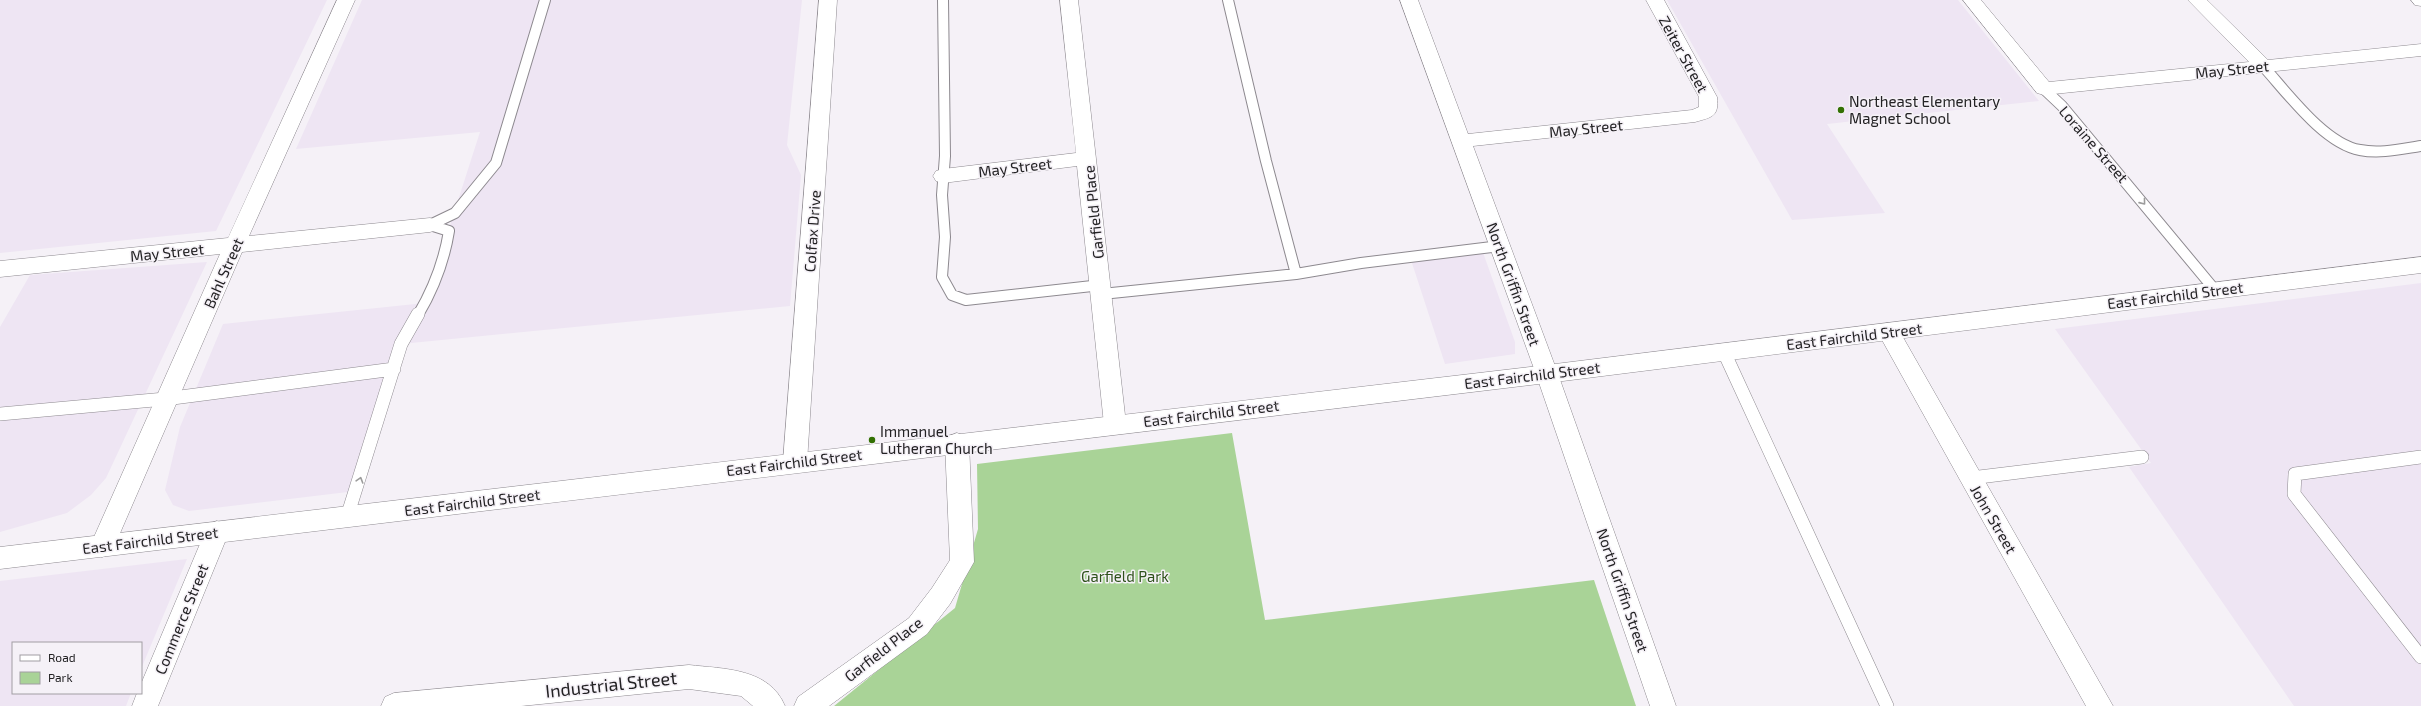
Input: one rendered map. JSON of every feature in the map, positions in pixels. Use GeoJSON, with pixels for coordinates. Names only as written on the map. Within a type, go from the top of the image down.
{"type":"FeatureCollection","features":[{"type":"Feature","properties":{"kind":"street","name":"Bahl Street"},"geometry":{"type":"LineString","coordinates":[[102,546],[165,398],[346,0]]}},
{"type":"Feature","properties":{"kind":"street","name":"Colfax Drive"},"geometry":{"type":"LineString","coordinates":[[795,462],[828,0]]}},
{"type":"Feature","properties":{"kind":"street","name":"Garfield Place"},"geometry":{"type":"LineString","coordinates":[[1069,0],[1115,424]]}},
{"type":"Feature","properties":{"kind":"street","name":"North Griffin Street"},"geometry":{"type":"LineString","coordinates":[[1409,0],[1547,374],[1663,706]]}},
{"type":"Feature","properties":{"kind":"street","name":"Zeiter Street"},"geometry":{"type":"LineString","coordinates":[[1655,0],[1708,97],[1709,110]]}},
{"type":"Feature","properties":{"kind":"street","name":"Loraine Street"},"geometry":{"type":"LineString","coordinates":[[1972,0],[2044,89]]}},
{"type":"Feature","properties":{"kind":"street"},"geometry":{"type":"LineString","coordinates":[[2197,0],[2262,65]]}},
{"type":"Feature","properties":{"kind":"street","name":"May Street"},"geometry":{"type":"LineString","coordinates":[[2044,89],[2262,65],[2421,50]]}},
{"type":"Feature","properties":{"kind":"street","name":"May Street"},"geometry":{"type":"LineString","coordinates":[[1462,141],[1695,116],[1709,110]]}},
{"type":"Feature","properties":{"kind":"street","name":"May Street"},"geometry":{"type":"LineString","coordinates":[[944,176],[1086,158]]}},
{"type":"Feature","properties":{"kind":"street","name":"May Street"},"geometry":{"type":"LineString","coordinates":[[0,269],[430,225]]}},
{"type":"Feature","properties":{"kind":"street","name":"East Fairchild Street"},"geometry":{"type":"LineString","coordinates":[[0,558],[795,462],[1547,374],[2421,265]]}},
{"type":"Feature","properties":{"kind":"street","name":"John Street"},"geometry":{"type":"LineString","coordinates":[[1888,331],[2100,706]]}},
{"type":"Feature","properties":{"kind":"street","name":"Garfield Place"},"geometry":{"type":"LineString","coordinates":[[807,706],[918,626],[941,596],[962,562],[957,443]]}},
{"type":"Feature","properties":{"kind":"street","name":"Commerce Street"},"geometry":{"type":"LineString","coordinates":[[145,706],[217,532]]}},
{"type":"Feature","properties":{"kind":"street","name":"Industrial Street"},"geometry":{"type":"LineString","coordinates":[[394,706],[689,677],[747,684],[772,706]]}},
{"type":"Feature","properties":{"kind":"lane"},"geometry":{"type":"LineString","coordinates":[[430,225],[455,213],[496,164],[545,0]]}},
{"type":"Feature","properties":{"kind":"lane"},"geometry":{"type":"LineString","coordinates":[[943,0],[944,176],[942,195],[945,237],[942,277],[952,295],[966,300],[1296,274],[1361,263],[1500,246]]}},
{"type":"Feature","properties":{"kind":"lane"},"geometry":{"type":"LineString","coordinates":[[1228,0],[1266,161],[1296,274]]}},
{"type":"Feature","properties":{"kind":"lane"},"geometry":{"type":"LineString","coordinates":[[2262,65],[2329,135],[2351,148],[2383,151],[2421,146]]}},
{"type":"Feature","properties":{"kind":"lane","name":"Loraine Street"},"geometry":{"type":"LineString","coordinates":[[2044,89],[2072,118],[2214,290]]}},
{"type":"Feature","properties":{"kind":"lane"},"geometry":{"type":"LineString","coordinates":[[347,517],[401,344],[434,287],[445,256],[449,230],[430,225]]}},
{"type":"Feature","properties":{"kind":"lane"},"geometry":{"type":"LineString","coordinates":[[1724,352],[1887,706]]}},
{"type":"Feature","properties":{"kind":"lane"},"geometry":{"type":"LineString","coordinates":[[0,414],[165,398],[394,369]]}},
{"type":"Feature","properties":{"kind":"lane"},"geometry":{"type":"LineString","coordinates":[[1971,478],[2142,457]]}},
{"type":"Feature","properties":{"kind":"lane"},"geometry":{"type":"LineString","coordinates":[[2421,458],[2295,474],[2294,494],[2421,657]]}},
{"type":"Feature","properties":{"kind":"shaded area"},"geometry":{"type":"Polygon","coordinates":[[[0,0],[327,0],[216,231],[0,253],[0,0]]]}},
{"type":"Feature","properties":{"kind":"shaded area"},"geometry":{"type":"Polygon","coordinates":[[[362,0],[802,0],[787,145],[801,175],[790,306],[401,344],[356,491],[189,511],[173,505],[165,490],[180,427],[223,324],[425,303],[480,132],[296,149],[362,0]]]}},
{"type":"Feature","properties":{"kind":"shaded area","name":"Northeast Elementary Magnet School"},"geometry":{"type":"Polygon","coordinates":[[[1667,0],[1958,0],[2039,101],[1827,124],[1885,213],[1792,220],[1667,0]]]}},
{"type":"Feature","properties":{"kind":"shaded area"},"geometry":{"type":"Polygon","coordinates":[[[1481,247],[1515,342],[1515,354],[1445,364],[1410,257],[1481,247]]]}},
{"type":"Feature","properties":{"kind":"shaded area"},"geometry":{"type":"Polygon","coordinates":[[[207,262],[106,478],[91,495],[67,513],[0,532],[0,327],[30,275],[207,262]]]}},
{"type":"Feature","properties":{"kind":"shaded area"},"geometry":{"type":"Polygon","coordinates":[[[2421,283],[2421,706],[2294,706],[2129,467],[2151,463],[2055,329],[2421,283]]]}},
{"type":"Feature","properties":{"kind":"shaded area"},"geometry":{"type":"Polygon","coordinates":[[[187,559],[142,667],[142,642],[12,642],[12,694],[131,694],[126,706],[0,706],[0,581],[187,559]]]}},
{"type":"Feature","properties":{"kind":"green space","name":"Garfield Park"},"geometry":{"type":"Polygon","coordinates":[[[1232,433],[1265,620],[1594,580],[1636,706],[834,706],[955,608],[978,529],[977,464],[1232,433]]]}},
{"type":"Feature","properties":{"kind":"place","name":"Northeast Elementary Magnet School"},"geometry":{"type":"Point","coordinates":[1841,110]}},
{"type":"Feature","properties":{"kind":"place","name":"Immanuel Lutheran Church"},"geometry":{"type":"Point","coordinates":[872,440]}}]}
